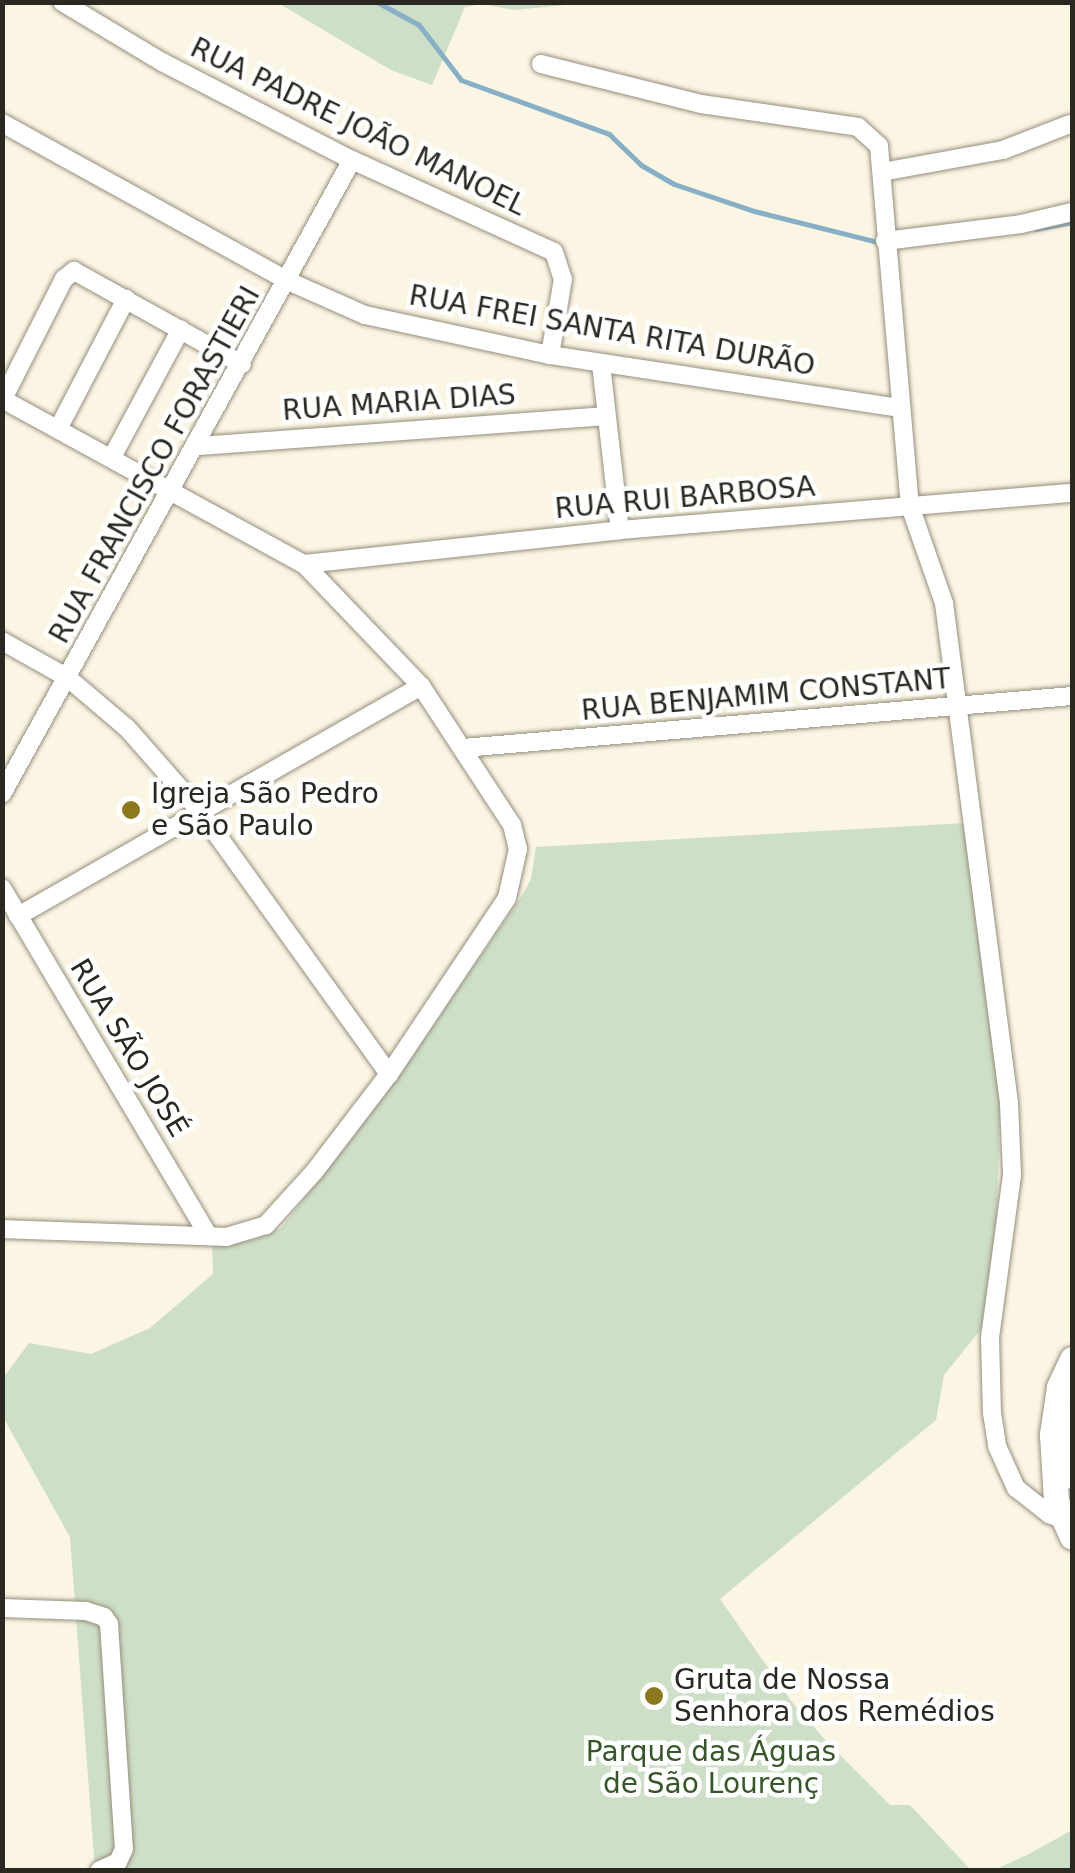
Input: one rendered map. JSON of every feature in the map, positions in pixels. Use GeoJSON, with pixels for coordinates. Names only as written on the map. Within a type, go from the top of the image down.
{"type":"FeatureCollection","features":[{"type":"Feature","properties":{"kind":"main road"},"geometry":{"type":"LineString","coordinates":[[1069,1526],[1052,1478],[1052,1434],[1059,1388],[1072,1359]]}},
{"type":"Feature","properties":{"kind":"main road"},"geometry":{"type":"LineString","coordinates":[[1072,1387],[1072,1476]]}},
{"type":"Feature","properties":{"kind":"street","name":"RUA PADRE JOÃO MANOEL"},"geometry":{"type":"LineString","coordinates":[[62,2],[162,62],[352,160],[554,252],[563,279],[550,355]]}},
{"type":"Feature","properties":{"kind":"street"},"geometry":{"type":"LineString","coordinates":[[541,64],[701,104],[858,127],[879,146],[910,506],[944,603],[1012,1140],[1009,1212],[990,1338],[992,1412],[997,1446],[1016,1488],[1069,1526]]}},
{"type":"Feature","properties":{"kind":"street","name":"RUA FREI SANTA RITA DURÃO"},"geometry":{"type":"LineString","coordinates":[[2,123],[288,282],[366,315],[550,355],[900,408]]}},
{"type":"Feature","properties":{"kind":"street"},"geometry":{"type":"LineString","coordinates":[[882,172],[1003,150],[1070,124]]}},
{"type":"Feature","properties":{"kind":"street","name":"RUA FRANCISCO FORASTIERI"},"geometry":{"type":"LineString","coordinates":[[2,794],[198,446],[352,160]]}},
{"type":"Feature","properties":{"kind":"street"},"geometry":{"type":"LineString","coordinates":[[885,241],[1020,224],[1072,212]]}},
{"type":"Feature","properties":{"kind":"street"},"geometry":{"type":"LineString","coordinates":[[2,1229],[208,1236],[244,1234],[266,1225],[284,1209],[389,1074],[506,898],[517,864],[516,833],[422,686],[304,564],[3,399],[64,279],[74,271],[242,364]]}},
{"type":"Feature","properties":{"kind":"street"},"geometry":{"type":"LineString","coordinates":[[58,429],[126,299]]}},
{"type":"Feature","properties":{"kind":"street"},"geometry":{"type":"LineString","coordinates":[[112,458],[181,330]]}},
{"type":"Feature","properties":{"kind":"street"},"geometry":{"type":"LineString","coordinates":[[602,364],[620,530]]}},
{"type":"Feature","properties":{"kind":"street","name":"RUA MARIA DIAS"},"geometry":{"type":"LineString","coordinates":[[198,446],[605,416]]}},
{"type":"Feature","properties":{"kind":"street","name":"RUA RUI BARBOSA"},"geometry":{"type":"LineString","coordinates":[[304,564],[620,530],[1072,493]]}},
{"type":"Feature","properties":{"kind":"street"},"geometry":{"type":"LineString","coordinates":[[2,642],[68,678],[127,728],[200,811],[389,1074]]}},
{"type":"Feature","properties":{"kind":"street"},"geometry":{"type":"LineString","coordinates":[[18,916],[422,686]]}},
{"type":"Feature","properties":{"kind":"street","name":"RUA BENJAMIM CONSTANT"},"geometry":{"type":"LineString","coordinates":[[464,748],[1072,696]]}},
{"type":"Feature","properties":{"kind":"street","name":"RUA SÃO JOSÉ"},"geometry":{"type":"LineString","coordinates":[[2,888],[208,1236]]}},
{"type":"Feature","properties":{"kind":"street"},"geometry":{"type":"LineString","coordinates":[[2,1608],[86,1611],[104,1616],[112,1634],[124,1849],[118,1862],[100,1870]]}},
{"type":"Feature","properties":{"kind":"green space"},"geometry":{"type":"Polygon","coordinates":[[[278,3],[588,3],[514,10],[482,4],[465,7],[432,85],[391,70],[278,3]]]}},
{"type":"Feature","properties":{"kind":"green space","name":"Parque das Águas de São Lourenç"},"geometry":{"type":"Polygon","coordinates":[[[965,823],[1000,1103],[997,1213],[982,1328],[944,1375],[936,1420],[720,1599],[792,1702],[828,1743],[890,1805],[910,1805],[971,1870],[95,1870],[70,1537],[3,1417],[3,1378],[29,1343],[91,1354],[150,1328],[213,1274],[212,1243],[253,1240],[281,1228],[394,1083],[521,897],[531,879],[536,847],[965,823]]]}},
{"type":"Feature","properties":{"kind":"green space"},"geometry":{"type":"Polygon","coordinates":[[[1072,1830],[1072,1870],[994,1870],[1029,1854],[1072,1830]]]}},
{"type":"Feature","properties":{"kind":"waterway"},"geometry":{"type":"LineString","coordinates":[[377,2],[419,25],[461,80],[609,134],[641,165],[674,184],[754,211],[881,243]]}},
{"type":"Feature","properties":{"kind":"waterway"},"geometry":{"type":"LineString","coordinates":[[1036,229],[1072,222]]}},
{"type":"Feature","properties":{"kind":"place","name":"Igreja São Pedro e São Paulo"},"geometry":{"type":"Point","coordinates":[131,810]}},
{"type":"Feature","properties":{"kind":"place","name":"Gruta de Nossa Senhora dos Remédios"},"geometry":{"type":"Point","coordinates":[654,1696]}}]}
